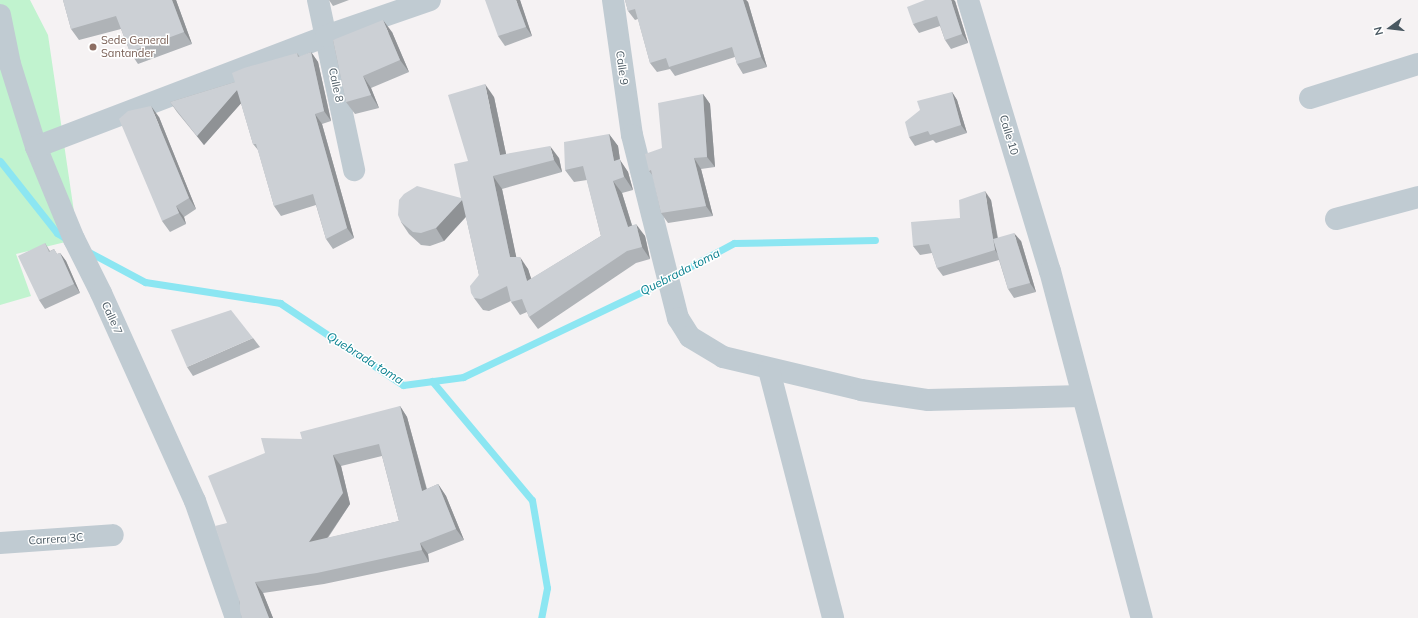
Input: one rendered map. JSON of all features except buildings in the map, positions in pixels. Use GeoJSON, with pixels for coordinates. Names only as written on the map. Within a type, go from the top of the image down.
{"type":"FeatureCollection","features":[{"type":"Feature","properties":{"kind":"street","name":"Calle 8"},"geometry":{"type":"LineString","coordinates":[[318,0],[354,170]]}},
{"type":"Feature","properties":{"kind":"street"},"geometry":{"type":"LineString","coordinates":[[36,147],[326,36],[430,0]]}},
{"type":"Feature","properties":{"kind":"street","name":"Calle 9"},"geometry":{"type":"LineString","coordinates":[[613,0],[632,135],[678,318],[690,337],[723,357],[769,370],[861,390],[928,400],[1081,396]]}},
{"type":"Feature","properties":{"kind":"street","name":"Calle 10"},"geometry":{"type":"LineString","coordinates":[[968,0],[1050,271],[1081,396],[1142,618]]}},
{"type":"Feature","properties":{"kind":"street","name":"Calle 7"},"geometry":{"type":"LineString","coordinates":[[0,15],[10,64],[36,147],[74,239],[101,293],[195,501],[236,618]]}},
{"type":"Feature","properties":{"kind":"street"},"geometry":{"type":"LineString","coordinates":[[1310,98],[1418,64]]}},
{"type":"Feature","properties":{"kind":"street"},"geometry":{"type":"LineString","coordinates":[[1336,219],[1418,196]]}},
{"type":"Feature","properties":{"kind":"street"},"geometry":{"type":"LineString","coordinates":[[769,370],[833,618]]}},
{"type":"Feature","properties":{"kind":"street","name":"Carrera 3C"},"geometry":{"type":"LineString","coordinates":[[0,543],[112,535]]}},
{"type":"Feature","properties":{"kind":"green space"},"geometry":{"type":"Polygon","coordinates":[[[0,0],[30,0],[48,35],[78,239],[16,254],[31,296],[0,305],[0,0]]]}},
{"type":"Feature","properties":{"kind":"waterway","name":"Quebrada toma"},"geometry":{"type":"LineString","coordinates":[[0,161],[57,233],[68,240]]}},
{"type":"Feature","properties":{"kind":"waterway","name":"Quebrada toma"},"geometry":{"type":"LineString","coordinates":[[87,251],[145,282],[280,303],[403,385],[463,377],[654,286],[734,243],[875,240]]}},
{"type":"Feature","properties":{"kind":"waterway"},"geometry":{"type":"LineString","coordinates":[[432,381],[532,500],[547,588],[541,618]]}},
{"type":"Feature","properties":{"kind":"place","name":"Sede General Santander"},"geometry":{"type":"Point","coordinates":[93,47]}}]}
